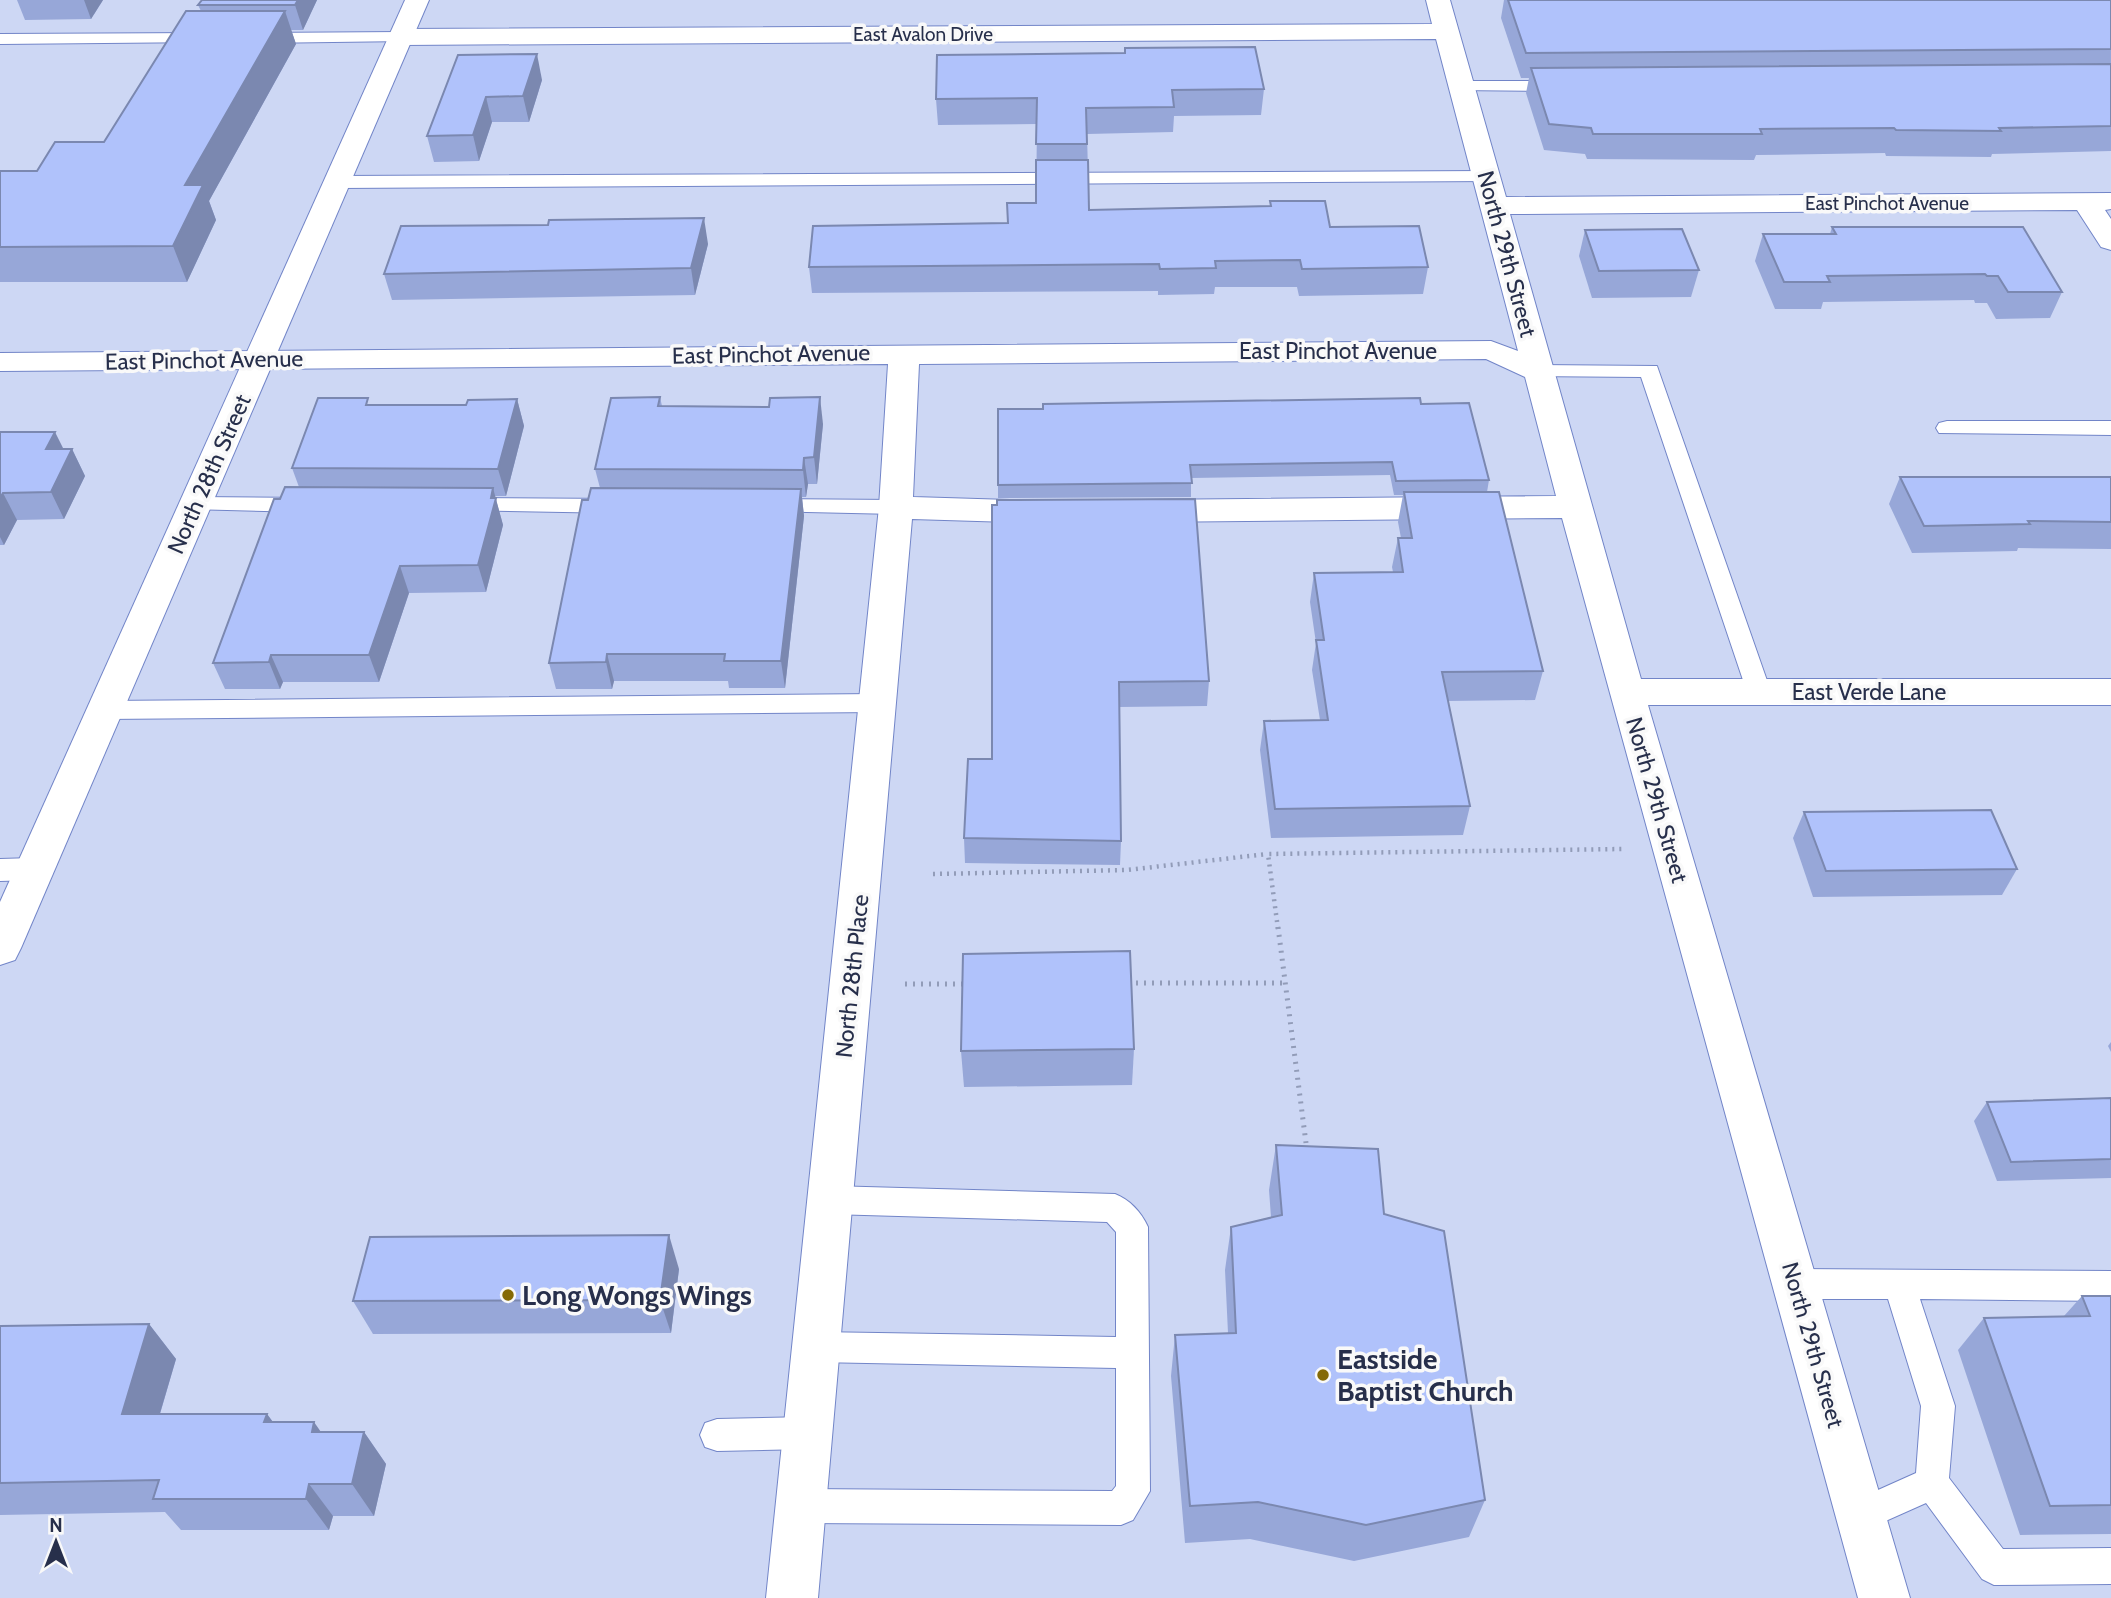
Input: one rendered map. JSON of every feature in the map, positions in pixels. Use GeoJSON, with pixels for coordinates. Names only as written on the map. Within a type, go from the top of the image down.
{"type":"FeatureCollection","features":[{"type":"Feature","properties":{"kind":"street","name":"North 28th Street"},"geometry":{"type":"LineString","coordinates":[[0,948],[417,0]]}},
{"type":"Feature","properties":{"kind":"street","name":"North 29th Street"},"geometry":{"type":"LineString","coordinates":[[1438,0],[1626,692],[1884,1598]]}},
{"type":"Feature","properties":{"kind":"street","name":"East Avalon Drive"},"geometry":{"type":"LineString","coordinates":[[401,37],[1446,31]]}},
{"type":"Feature","properties":{"kind":"street","name":"East Pinchot Avenue"},"geometry":{"type":"LineString","coordinates":[[1494,206],[2098,201]]}},
{"type":"Feature","properties":{"kind":"street"},"geometry":{"type":"LineString","coordinates":[[2098,201],[2111,241]]}},
{"type":"Feature","properties":{"kind":"street","name":"East Pinchot Avenue"},"geometry":{"type":"LineString","coordinates":[[0,362],[1491,350],[1537,370]]}},
{"type":"Feature","properties":{"kind":"street","name":"North 28th Place"},"geometry":{"type":"LineString","coordinates":[[792,1598],[896,507],[904,353]]}},
{"type":"Feature","properties":{"kind":"street"},"geometry":{"type":"LineString","coordinates":[[896,507],[981,512],[1077,512]]}},
{"type":"Feature","properties":{"kind":"street"},"geometry":{"type":"LineString","coordinates":[[1118,511],[1575,507]]}},
{"type":"Feature","properties":{"kind":"street","name":"East Verde Lane"},"geometry":{"type":"LineString","coordinates":[[1626,692],[2111,692]]}},
{"type":"Feature","properties":{"kind":"lane"},"geometry":{"type":"LineString","coordinates":[[0,39],[401,37]]}},
{"type":"Feature","properties":{"kind":"lane"},"geometry":{"type":"LineString","coordinates":[[1463,86],[1574,86]]}},
{"type":"Feature","properties":{"kind":"lane"},"geometry":{"type":"LineString","coordinates":[[339,182],[1487,177]]}},
{"type":"Feature","properties":{"kind":"lane"},"geometry":{"type":"LineString","coordinates":[[1537,370],[1650,371],[1759,692]]}},
{"type":"Feature","properties":{"kind":"lane"},"geometry":{"type":"LineString","coordinates":[[1947,428],[2111,428]]}},
{"type":"Feature","properties":{"kind":"lane"},"geometry":{"type":"LineString","coordinates":[[196,504],[324,505]]}},
{"type":"Feature","properties":{"kind":"lane"},"geometry":{"type":"LineString","coordinates":[[448,505],[641,506]]}},
{"type":"Feature","properties":{"kind":"lane"},"geometry":{"type":"LineString","coordinates":[[751,506],[896,507]]}},
{"type":"Feature","properties":{"kind":"lane"},"geometry":{"type":"LineString","coordinates":[[104,710],[878,703]]}},
{"type":"Feature","properties":{"kind":"lane"},"geometry":{"type":"LineString","coordinates":[[0,870],[33,869]]}},
{"type":"Feature","properties":{"kind":"lane"},"geometry":{"type":"LineString","coordinates":[[801,1507],[1121,1508],[1133,1492],[1132,1227],[1115,1208],[830,1200]]}},
{"type":"Feature","properties":{"kind":"lane"},"geometry":{"type":"LineString","coordinates":[[1795,1284],[2111,1286]]}},
{"type":"Feature","properties":{"kind":"lane"},"geometry":{"type":"LineString","coordinates":[[1899,1284],[1938,1406],[1932,1483],[1994,1567],[2111,1566]]}},
{"type":"Feature","properties":{"kind":"lane"},"geometry":{"type":"LineString","coordinates":[[816,1347],[1132,1353]]}},
{"type":"Feature","properties":{"kind":"lane"},"geometry":{"type":"LineString","coordinates":[[717,1435],[808,1433]]}},
{"type":"Feature","properties":{"kind":"lane"},"geometry":{"type":"LineString","coordinates":[[1861,1515],[1932,1483]]}},
{"type":"Feature","properties":{"kind":"path"},"geometry":{"type":"LineString","coordinates":[[933,874],[1127,870],[1268,854],[1624,849]]}},
{"type":"Feature","properties":{"kind":"path"},"geometry":{"type":"LineString","coordinates":[[1268,854],[1306,1143]]}},
{"type":"Feature","properties":{"kind":"path"},"geometry":{"type":"LineString","coordinates":[[1122,984],[1284,983]]}},
{"type":"Feature","properties":{"kind":"path"},"geometry":{"type":"LineString","coordinates":[[905,984],[973,984]]}},
{"type":"Feature","properties":{"kind":"building"},"geometry":{"type":"Polygon","coordinates":[[[202,0],[298,0],[295,5],[198,5],[202,0]]]}},
{"type":"Feature","properties":{"kind":"building"},"geometry":{"type":"Polygon","coordinates":[[[1508,0],[2111,0],[2111,49],[1526,53],[1508,0]]]}},
{"type":"Feature","properties":{"kind":"building"},"geometry":{"type":"Polygon","coordinates":[[[186,11],[285,11],[185,185],[203,185],[173,246],[0,247],[0,171],[37,171],[55,142],[104,142],[186,11]]]}},
{"type":"Feature","properties":{"kind":"building"},"geometry":{"type":"Polygon","coordinates":[[[1255,47],[1264,89],[1172,90],[1174,107],[1086,108],[1087,144],[1036,144],[1037,98],[936,99],[937,55],[1125,53],[1125,48],[1255,47]]]}},
{"type":"Feature","properties":{"kind":"building"},"geometry":{"type":"Polygon","coordinates":[[[537,54],[523,96],[486,97],[473,135],[427,136],[458,55],[537,54]]]}},
{"type":"Feature","properties":{"kind":"building"},"geometry":{"type":"Polygon","coordinates":[[[2111,64],[2111,126],[1999,128],[2001,131],[1894,128],[1760,129],[1762,134],[1593,134],[1591,128],[1549,124],[1531,68],[2111,64]]]}},
{"type":"Feature","properties":{"kind":"building"},"geometry":{"type":"Polygon","coordinates":[[[1036,160],[1088,160],[1089,210],[1271,206],[1270,201],[1325,201],[1330,227],[1419,226],[1428,267],[1302,269],[1300,260],[1215,261],[1216,268],[1160,269],[1159,264],[809,267],[813,226],[1008,223],[1007,203],[1036,203],[1036,160]]]}},
{"type":"Feature","properties":{"kind":"building"},"geometry":{"type":"Polygon","coordinates":[[[704,218],[691,268],[384,274],[401,226],[548,225],[549,220],[704,218]]]}},
{"type":"Feature","properties":{"kind":"building"},"geometry":{"type":"Polygon","coordinates":[[[1832,227],[2023,227],[2062,292],[2008,292],[1998,276],[1985,274],[1827,276],[1830,282],[1784,282],[1763,234],[1836,234],[1832,227]]]}},
{"type":"Feature","properties":{"kind":"building"},"geometry":{"type":"Polygon","coordinates":[[[1682,229],[1699,270],[1599,271],[1585,230],[1682,229]]]}},
{"type":"Feature","properties":{"kind":"building"},"geometry":{"type":"Polygon","coordinates":[[[660,397],[658,406],[769,407],[770,398],[820,397],[814,457],[804,458],[803,470],[595,469],[611,398],[660,397]]]}},
{"type":"Feature","properties":{"kind":"building"},"geometry":{"type":"Polygon","coordinates":[[[318,398],[368,398],[366,405],[466,405],[468,400],[517,399],[498,469],[292,468],[318,398]]]}},
{"type":"Feature","properties":{"kind":"building"},"geometry":{"type":"Polygon","coordinates":[[[1420,398],[1421,404],[1469,403],[1489,480],[1396,481],[1392,462],[1190,465],[1192,483],[998,485],[998,409],[1043,409],[1043,404],[1420,398]]]}},
{"type":"Feature","properties":{"kind":"building"},"geometry":{"type":"Polygon","coordinates":[[[0,432],[55,432],[46,449],[72,449],[51,492],[3,493],[0,498],[0,432]]]}},
{"type":"Feature","properties":{"kind":"building"},"geometry":{"type":"Polygon","coordinates":[[[1900,477],[2111,477],[2111,522],[2028,521],[2030,524],[1924,526],[1900,477]]]}},
{"type":"Feature","properties":{"kind":"building"},"geometry":{"type":"Polygon","coordinates":[[[285,487],[493,488],[491,498],[496,498],[478,565],[400,566],[369,655],[271,655],[269,662],[213,663],[274,499],[280,499],[285,487]]]}},
{"type":"Feature","properties":{"kind":"building"},"geometry":{"type":"Polygon","coordinates":[[[591,488],[801,489],[781,661],[724,661],[725,654],[607,654],[606,662],[549,663],[582,500],[588,500],[591,488]]]}},
{"type":"Feature","properties":{"kind":"building"},"geometry":{"type":"Polygon","coordinates":[[[1404,492],[1499,492],[1543,671],[1442,672],[1470,806],[1275,809],[1264,721],[1328,720],[1316,640],[1324,640],[1314,573],[1403,572],[1398,538],[1412,538],[1404,492]]]}},
{"type":"Feature","properties":{"kind":"building"},"geometry":{"type":"Polygon","coordinates":[[[1195,499],[1209,681],[1119,682],[1121,841],[964,838],[968,759],[992,759],[992,505],[997,505],[997,500],[1195,499]]]}},
{"type":"Feature","properties":{"kind":"building"},"geometry":{"type":"Polygon","coordinates":[[[1991,810],[2017,869],[1826,871],[1804,812],[1991,810]]]}},
{"type":"Feature","properties":{"kind":"building"},"geometry":{"type":"Polygon","coordinates":[[[1130,951],[1134,1049],[961,1051],[963,954],[1130,951]]]}},
{"type":"Feature","properties":{"kind":"building"},"geometry":{"type":"Polygon","coordinates":[[[2111,1098],[2111,1159],[2011,1162],[1987,1102],[2111,1098]]]}},
{"type":"Feature","properties":{"kind":"building","name":"Eastside Baptist Church"},"geometry":{"type":"Polygon","coordinates":[[[1276,1145],[1378,1149],[1384,1214],[1444,1231],[1485,1500],[1366,1525],[1258,1502],[1190,1506],[1175,1335],[1236,1333],[1231,1227],[1282,1215],[1276,1145]]]}},
{"type":"Feature","properties":{"kind":"building"},"geometry":{"type":"Polygon","coordinates":[[[669,1235],[660,1300],[353,1301],[370,1237],[669,1235]]]}},
{"type":"Feature","properties":{"kind":"building"},"geometry":{"type":"Polygon","coordinates":[[[2082,1296],[2111,1296],[2111,1505],[2050,1506],[1984,1318],[2090,1316],[2082,1296]]]}},
{"type":"Feature","properties":{"kind":"building"},"geometry":{"type":"Polygon","coordinates":[[[149,1324],[122,1414],[267,1414],[264,1422],[314,1422],[312,1432],[364,1432],[352,1484],[309,1484],[306,1499],[153,1499],[159,1480],[0,1483],[0,1326],[149,1324]]]}},
{"type":"Feature","properties":{"kind":"place","name":"Long Wongs Wings"},"geometry":{"type":"Point","coordinates":[508,1295]}},
{"type":"Feature","properties":{"kind":"place","name":"Eastside Baptist Church"},"geometry":{"type":"Point","coordinates":[1323,1375]}}]}
